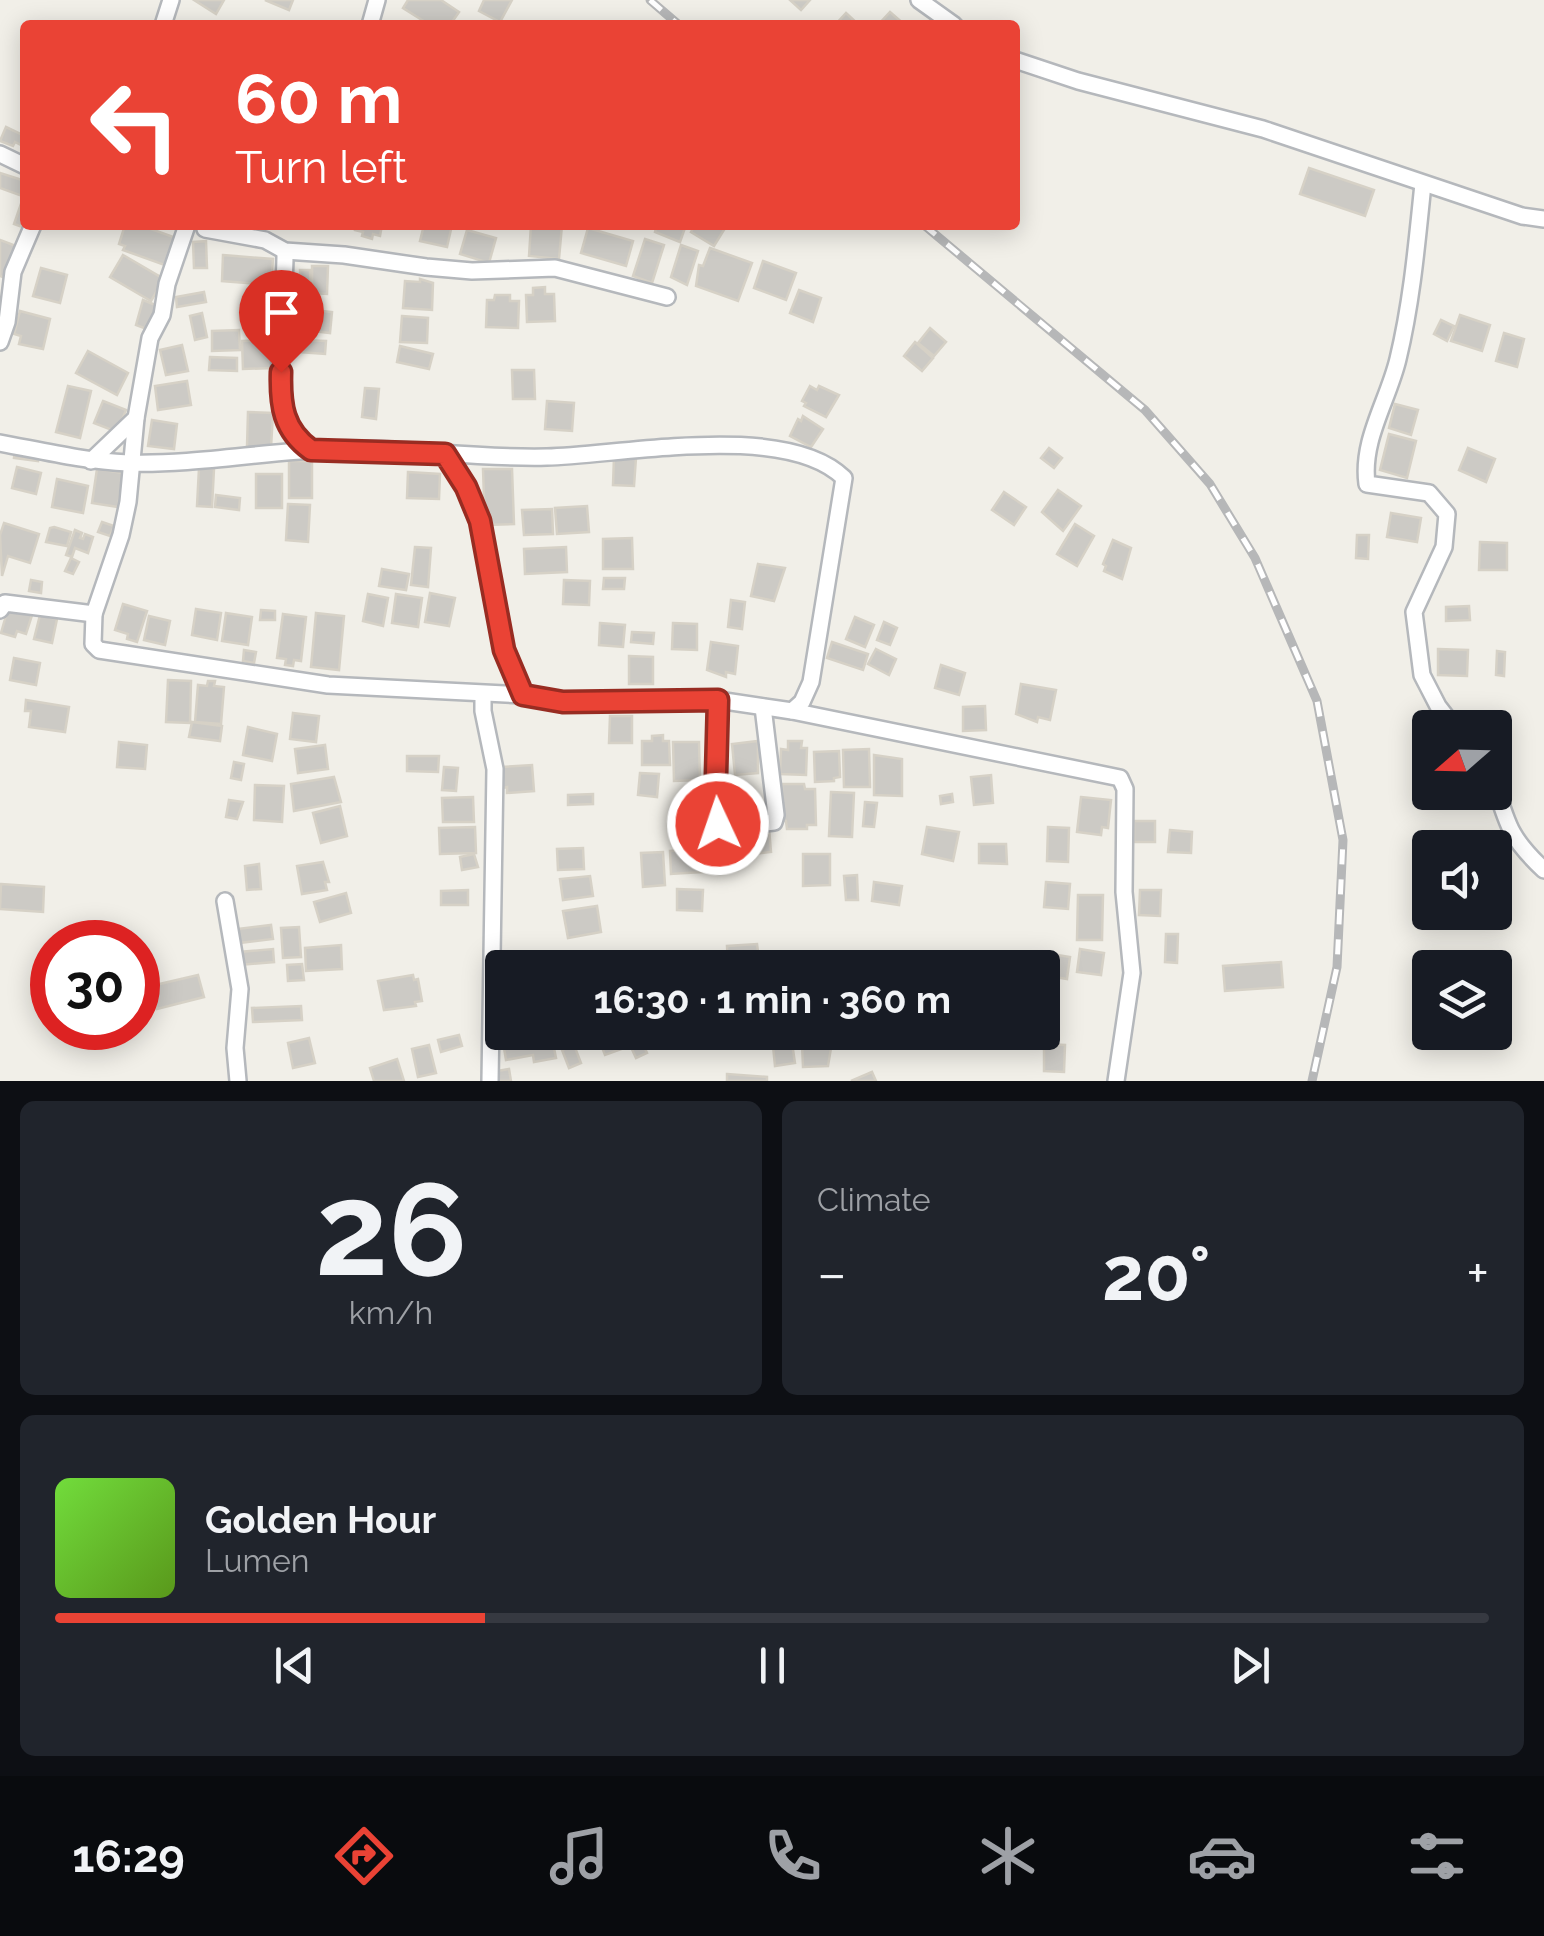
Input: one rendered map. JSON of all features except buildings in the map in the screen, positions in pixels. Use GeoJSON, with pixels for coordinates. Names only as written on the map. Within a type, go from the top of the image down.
{"type":"FeatureCollection","features":[{"type":"Feature","properties":{"kind":"street"},"geometry":{"type":"LineString","coordinates":[[919,0],[947,20]]}},
{"type":"Feature","properties":{"kind":"street"},"geometry":{"type":"LineString","coordinates":[[1020,62],[1078,81],[1263,129],[1422,184],[1522,216],[1544,219]]}},
{"type":"Feature","properties":{"kind":"street"},"geometry":{"type":"LineString","coordinates":[[1422,184],[1415,264],[1398,361],[1364,464],[1368,484],[1430,493],[1447,514],[1444,547],[1414,612],[1422,675],[1441,710]]}},
{"type":"Feature","properties":{"kind":"street"},"geometry":{"type":"LineString","coordinates":[[0,342],[18,254],[30,230]]}},
{"type":"Feature","properties":{"kind":"street"},"geometry":{"type":"LineString","coordinates":[[179,230],[162,315],[150,338],[121,535],[94,614],[93,644],[99,650],[328,685],[523,695],[563,702],[718,700],[792,711],[1120,778],[1125,789],[1124,892],[1132,972],[1116,1081]]}},
{"type":"Feature","properties":{"kind":"street"},"geometry":{"type":"LineString","coordinates":[[224,230],[265,240],[286,251],[472,271],[555,268],[667,298]]}},
{"type":"Feature","properties":{"kind":"street"},"geometry":{"type":"LineString","coordinates":[[286,251],[280,397],[287,426],[296,440],[311,450]]}},
{"type":"Feature","properties":{"kind":"street"},"geometry":{"type":"LineString","coordinates":[[91,461],[136,418]]}},
{"type":"Feature","properties":{"kind":"street"},"geometry":{"type":"LineString","coordinates":[[0,443],[91,461],[132,463],[311,450],[546,457],[666,446],[760,446],[832,466],[844,478],[842,502],[811,682],[802,702],[792,711]]}},
{"type":"Feature","properties":{"kind":"street"},"geometry":{"type":"LineString","coordinates":[[445,454],[466,487],[480,521],[504,650],[523,695]]}},
{"type":"Feature","properties":{"kind":"street"},"geometry":{"type":"LineString","coordinates":[[0,610],[6,604],[19,604],[94,614]]}},
{"type":"Feature","properties":{"kind":"street"},"geometry":{"type":"LineString","coordinates":[[484,694],[483,712],[495,770],[490,1081]]}},
{"type":"Feature","properties":{"kind":"street"},"geometry":{"type":"LineString","coordinates":[[718,700],[715,812],[718,824],[726,828],[774,822],[763,707]]}},
{"type":"Feature","properties":{"kind":"street"},"geometry":{"type":"LineString","coordinates":[[1502,810],[1518,845],[1544,870]]}},
{"type":"Feature","properties":{"kind":"street"},"geometry":{"type":"LineString","coordinates":[[226,901],[240,989],[235,1048],[238,1081]]}},
{"type":"Feature","properties":{"kind":"railway"},"geometry":{"type":"LineString","coordinates":[[650,0],[673,20]]}},
{"type":"Feature","properties":{"kind":"railway"},"geometry":{"type":"LineString","coordinates":[[930,230],[1145,410],[1210,484],[1255,558],[1317,701],[1343,840],[1337,967],[1312,1081]]}},
{"type":"Feature","properties":{"kind":"route"},"geometry":{"type":"LineString","coordinates":[[281,372],[280,397],[287,426],[296,440],[311,450],[445,454],[466,487],[480,521],[504,650],[523,695],[563,702],[718,700],[718,824]]}}]}
